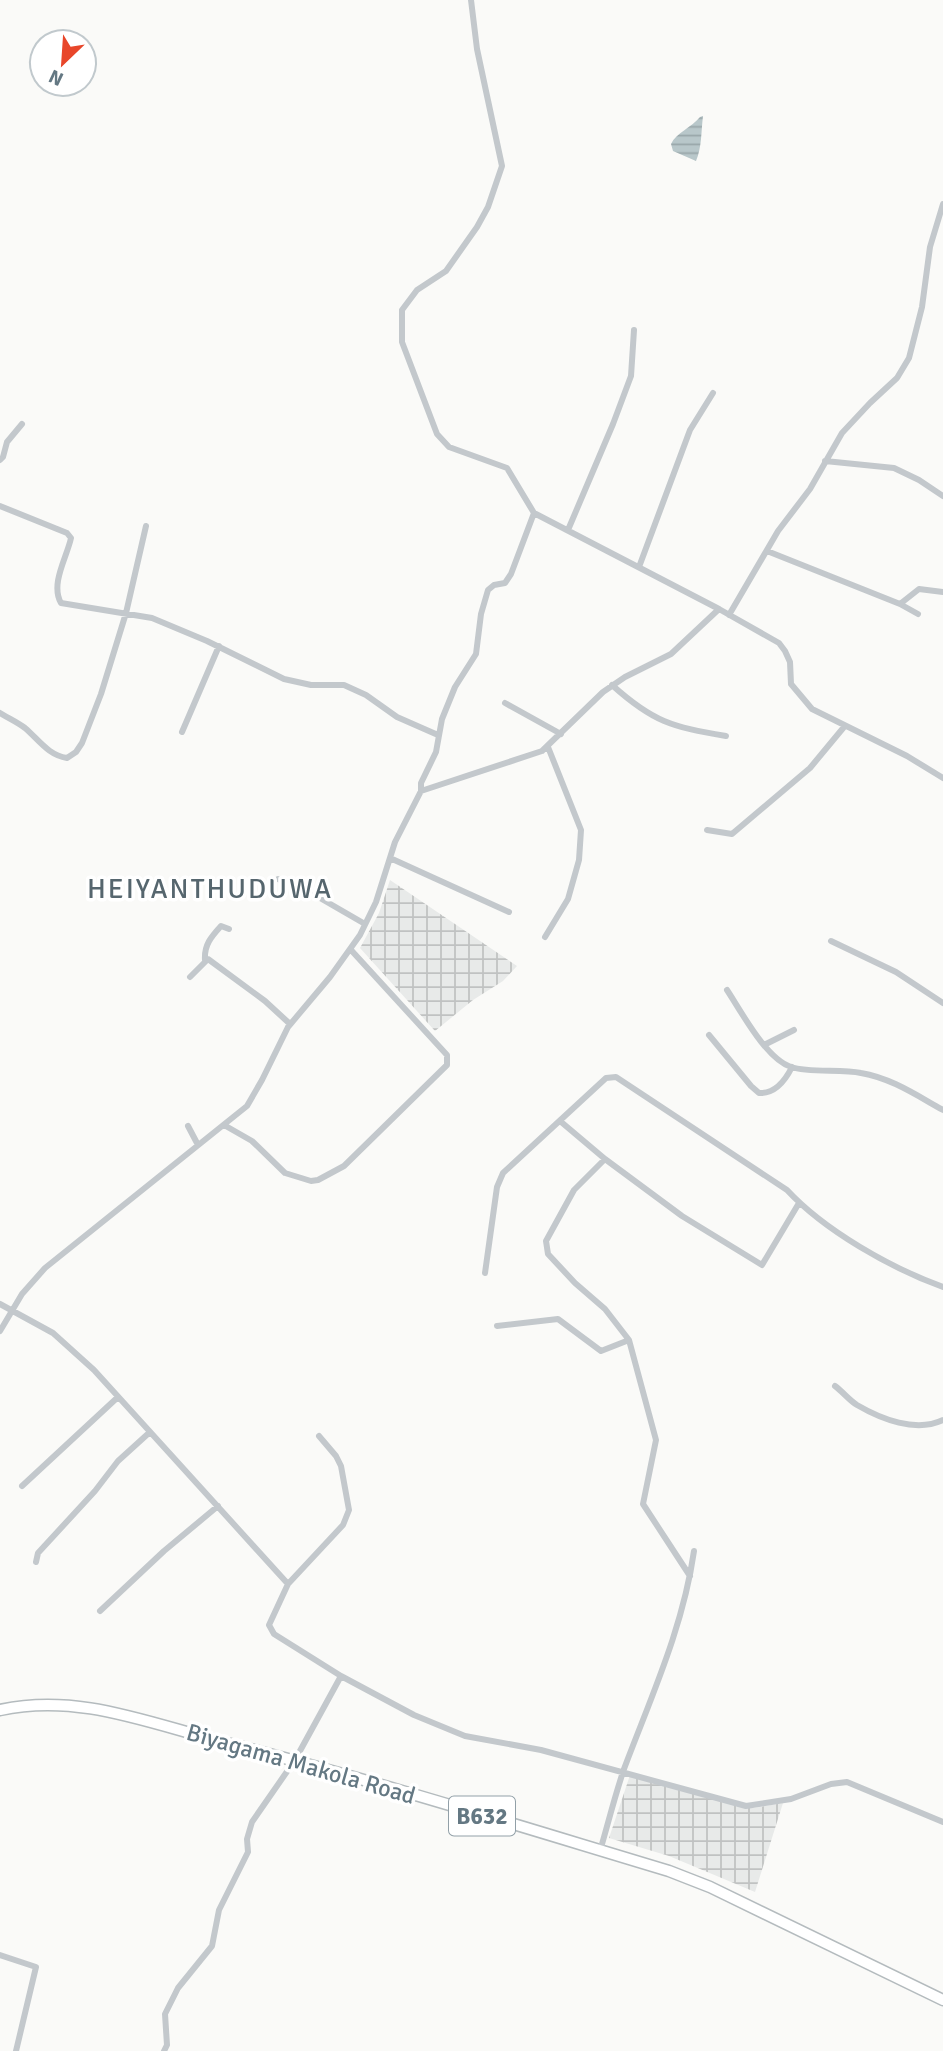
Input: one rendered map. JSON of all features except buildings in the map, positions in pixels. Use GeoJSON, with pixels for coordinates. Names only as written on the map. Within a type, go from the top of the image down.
{"type":"FeatureCollection","features":[{"type":"Feature","properties":{"kind":"main road","name":"Biyagama Makola Road"},"geometry":{"type":"LineString","coordinates":[[0,1710],[44,1706],[95,1708],[131,1715],[295,1760],[668,1871],[710,1887],[943,2000]]}},
{"type":"Feature","properties":{"kind":"street"},"geometry":{"type":"LineString","coordinates":[[471,0],[477,49],[502,166],[488,207],[477,227],[446,271],[417,290],[402,310],[402,342],[437,434],[449,447],[507,468],[534,513],[779,643],[789,662],[791,684],[811,709],[907,756],[943,778]]}},
{"type":"Feature","properties":{"kind":"street"},"geometry":{"type":"LineString","coordinates":[[729,615],[778,531],[810,489],[842,433],[897,378],[909,358],[922,307],[930,247],[943,204]]}},
{"type":"Feature","properties":{"kind":"street"},"geometry":{"type":"LineString","coordinates":[[568,530],[631,376],[634,330]]}},
{"type":"Feature","properties":{"kind":"street"},"geometry":{"type":"LineString","coordinates":[[639,567],[690,430],[713,393]]}},
{"type":"Feature","properties":{"kind":"street"},"geometry":{"type":"LineString","coordinates":[[0,460],[7,442],[22,424]]}},
{"type":"Feature","properties":{"kind":"street"},"geometry":{"type":"LineString","coordinates":[[825,461],[894,468],[943,496]]}},
{"type":"Feature","properties":{"kind":"street"},"geometry":{"type":"LineString","coordinates":[[0,506],[66,533],[71,538],[58,584],[57,596],[61,603],[152,618],[219,646],[284,679],[312,685],[344,685],[366,695],[397,717],[438,735]]}},
{"type":"Feature","properties":{"kind":"street"},"geometry":{"type":"LineString","coordinates":[[0,1331],[22,1294],[45,1268],[247,1105],[290,1024],[351,950],[376,902],[402,827],[421,791],[421,783],[436,752],[442,719],[455,687],[475,654],[488,590],[507,581],[534,513]]}},
{"type":"Feature","properties":{"kind":"street"},"geometry":{"type":"LineString","coordinates":[[0,713],[24,728],[50,752],[67,758],[76,752],[101,694],[126,613],[146,526]]}},
{"type":"Feature","properties":{"kind":"street"},"geometry":{"type":"LineString","coordinates":[[767,551],[900,604],[918,614]]}},
{"type":"Feature","properties":{"kind":"street"},"geometry":{"type":"LineString","coordinates":[[900,604],[919,589],[943,592]]}},
{"type":"Feature","properties":{"kind":"street"},"geometry":{"type":"LineString","coordinates":[[421,791],[548,747],[612,685],[671,654],[719,609]]}},
{"type":"Feature","properties":{"kind":"street"},"geometry":{"type":"LineString","coordinates":[[182,732],[219,646]]}},
{"type":"Feature","properties":{"kind":"street"},"geometry":{"type":"LineString","coordinates":[[612,685],[643,712],[656,719],[674,726],[726,736]]}},
{"type":"Feature","properties":{"kind":"street"},"geometry":{"type":"LineString","coordinates":[[505,702],[561,734]]}},
{"type":"Feature","properties":{"kind":"street"},"geometry":{"type":"LineString","coordinates":[[707,830],[732,834],[810,768],[844,727]]}},
{"type":"Feature","properties":{"kind":"street"},"geometry":{"type":"LineString","coordinates":[[545,937],[568,899],[579,860],[581,830],[548,747]]}},
{"type":"Feature","properties":{"kind":"street"},"geometry":{"type":"LineString","coordinates":[[390,858],[509,912]]}},
{"type":"Feature","properties":{"kind":"street"},"geometry":{"type":"LineString","coordinates":[[278,879],[320,898],[365,925]]}},
{"type":"Feature","properties":{"kind":"street"},"geometry":{"type":"LineString","coordinates":[[190,977],[205,960],[204,948],[221,926],[229,929]]}},
{"type":"Feature","properties":{"kind":"street"},"geometry":{"type":"LineString","coordinates":[[831,941],[896,972],[943,1003]]}},
{"type":"Feature","properties":{"kind":"street"},"geometry":{"type":"LineString","coordinates":[[224,1125],[252,1141],[285,1173],[311,1181],[318,1180],[344,1166],[447,1065],[447,1055],[351,950]]}},
{"type":"Feature","properties":{"kind":"street"},"geometry":{"type":"LineString","coordinates":[[205,960],[211,961],[265,1000],[290,1024]]}},
{"type":"Feature","properties":{"kind":"street"},"geometry":{"type":"LineString","coordinates":[[727,990],[764,1045],[792,1068],[859,1072],[887,1078],[943,1110]]}},
{"type":"Feature","properties":{"kind":"street"},"geometry":{"type":"LineString","coordinates":[[764,1045],[794,1030]]}},
{"type":"Feature","properties":{"kind":"street"},"geometry":{"type":"LineString","coordinates":[[709,1035],[759,1093],[769,1093],[783,1083],[792,1068]]}},
{"type":"Feature","properties":{"kind":"street"},"geometry":{"type":"LineString","coordinates":[[485,1273],[497,1188],[503,1173],[606,1078],[616,1077],[787,1190],[799,1203],[862,1247],[895,1267],[943,1287]]}},
{"type":"Feature","properties":{"kind":"street"},"geometry":{"type":"LineString","coordinates":[[560,1121],[605,1159],[682,1216],[762,1265],[799,1203]]}},
{"type":"Feature","properties":{"kind":"street"},"geometry":{"type":"LineString","coordinates":[[188,1126],[198,1145]]}},
{"type":"Feature","properties":{"kind":"street"},"geometry":{"type":"LineString","coordinates":[[605,1159],[574,1190],[546,1241],[548,1254],[575,1283],[605,1309],[629,1340],[656,1440],[643,1504],[690,1576]]}},
{"type":"Feature","properties":{"kind":"street"},"geometry":{"type":"LineString","coordinates":[[0,1304],[53,1333],[94,1370],[288,1584]]}},
{"type":"Feature","properties":{"kind":"street"},"geometry":{"type":"LineString","coordinates":[[497,1326],[558,1319],[601,1351],[629,1340]]}},
{"type":"Feature","properties":{"kind":"street"},"geometry":{"type":"LineString","coordinates":[[835,1386],[855,1404],[894,1423],[934,1424],[943,1420]]}},
{"type":"Feature","properties":{"kind":"street"},"geometry":{"type":"LineString","coordinates":[[22,1486],[118,1397]]}},
{"type":"Feature","properties":{"kind":"street"},"geometry":{"type":"LineString","coordinates":[[36,1562],[43,1548],[95,1491],[118,1461],[150,1432]]}},
{"type":"Feature","properties":{"kind":"street"},"geometry":{"type":"LineString","coordinates":[[319,1436],[341,1466],[349,1510],[343,1525],[288,1584],[270,1621],[270,1629],[341,1676],[414,1715],[465,1736],[541,1750],[746,1806],[791,1799],[831,1784],[847,1782],[943,1822]]}},
{"type":"Feature","properties":{"kind":"street"},"geometry":{"type":"LineString","coordinates":[[100,1611],[163,1551],[218,1506]]}},
{"type":"Feature","properties":{"kind":"street"},"geometry":{"type":"LineString","coordinates":[[600,1851],[623,1771],[677,1631],[694,1551]]}},
{"type":"Feature","properties":{"kind":"street"},"geometry":{"type":"LineString","coordinates":[[164,2051],[165,2014],[178,1987],[212,1946],[219,1910],[248,1852],[247,1839],[252,1822],[295,1760],[341,1676]]}},
{"type":"Feature","properties":{"kind":"street"},"geometry":{"type":"LineString","coordinates":[[0,1955],[36,1967],[16,2051]]}},
{"type":"Feature","properties":{"kind":"shaded area"},"geometry":{"type":"Polygon","coordinates":[[[703,116],[696,161],[673,151],[673,140],[703,116]]]}},
{"type":"Feature","properties":{"kind":"shaded area"},"geometry":{"type":"Polygon","coordinates":[[[390,880],[517,966],[503,981],[473,1000],[435,1031],[360,948],[379,913],[390,880]]]}},
{"type":"Feature","properties":{"kind":"shaded area"},"geometry":{"type":"Polygon","coordinates":[[[630,1775],[754,1808],[783,1803],[755,1892],[669,1856],[609,1838],[630,1775]]]}},
{"type":"Feature","properties":{"kind":"district","name":"HEIYANTHUDUWA"},"geometry":{"type":"Point","coordinates":[210,888]}}]}
